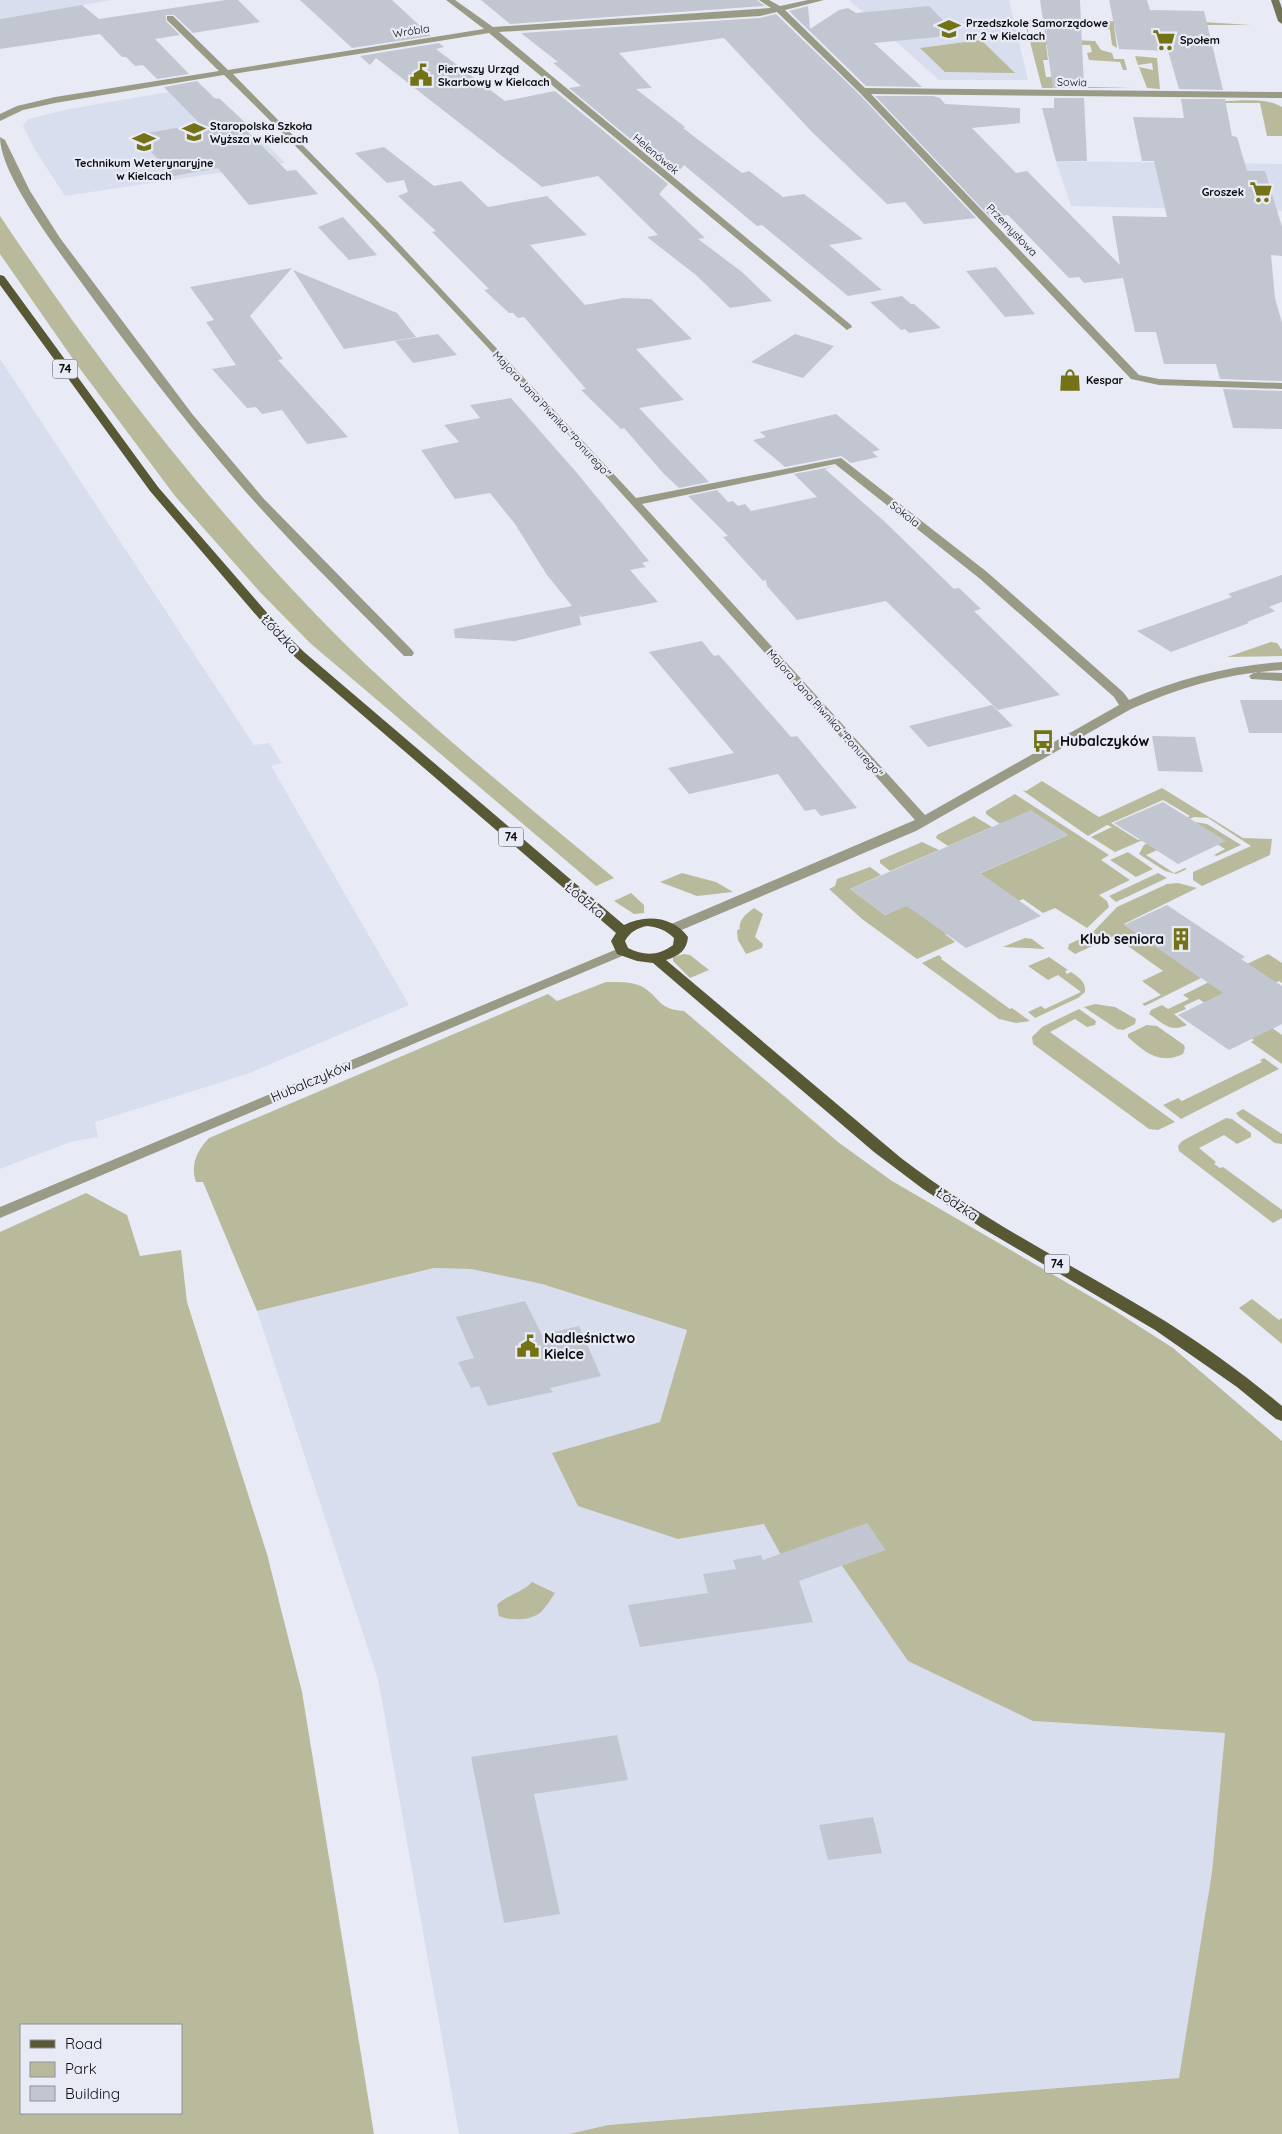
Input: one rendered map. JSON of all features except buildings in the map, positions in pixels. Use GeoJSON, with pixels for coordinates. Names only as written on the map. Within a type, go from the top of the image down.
{"type":"FeatureCollection","features":[{"type":"Feature","properties":{"kind":"main road","name":"Łódzka"},"geometry":{"type":"LineString","coordinates":[[0,278],[154,489],[278,632],[300,655],[384,725],[622,931]]}},
{"type":"Feature","properties":{"kind":"main road"},"geometry":{"type":"LineString","coordinates":[[647,922],[662,923],[674,928],[681,937],[680,946],[671,954],[657,959],[644,959],[622,950],[618,941],[622,931],[633,925],[647,922]]}},
{"type":"Feature","properties":{"kind":"main road","name":"Łódzka"},"geometry":{"type":"LineString","coordinates":[[657,959],[845,1118],[943,1196],[1005,1235],[1106,1291],[1160,1325],[1250,1386],[1282,1415]]}},
{"type":"Feature","properties":{"kind":"street","name":"Helenówek"},"geometry":{"type":"LineString","coordinates":[[450,0],[491,30],[847,327]]}},
{"type":"Feature","properties":{"kind":"street","name":"Przemysłowa"},"geometry":{"type":"LineString","coordinates":[[763,0],[780,10],[863,91],[1135,377],[1159,382],[1282,386]]}},
{"type":"Feature","properties":{"kind":"street","name":"Wróbla"},"geometry":{"type":"LineString","coordinates":[[0,118],[10,112],[55,100],[224,71],[491,30],[760,13],[820,0]]}},
{"type":"Feature","properties":{"kind":"street"},"geometry":{"type":"LineString","coordinates":[[1275,0],[1282,21]]}},
{"type":"Feature","properties":{"kind":"street","name":"Majora Jana Piwnika \"Ponurego\""},"geometry":{"type":"LineString","coordinates":[[170,18],[393,243],[634,502],[923,821]]}},
{"type":"Feature","properties":{"kind":"street","name":"Sowia"},"geometry":{"type":"LineString","coordinates":[[863,91],[1282,95]]}},
{"type":"Feature","properties":{"kind":"street"},"geometry":{"type":"LineString","coordinates":[[0,140],[17,178],[68,260],[216,450],[260,501],[408,653]]}},
{"type":"Feature","properties":{"kind":"street","name":"Sokola"},"geometry":{"type":"LineString","coordinates":[[634,502],[837,460],[983,575],[1119,695],[1126,706]]}},
{"type":"Feature","properties":{"kind":"street"},"geometry":{"type":"LineString","coordinates":[[674,928],[923,821],[1126,706],[1161,690],[1213,675],[1257,667],[1282,666]]}},
{"type":"Feature","properties":{"kind":"street"},"geometry":{"type":"LineString","coordinates":[[1213,675],[1282,678]]}},
{"type":"Feature","properties":{"kind":"street","name":"Hubalczyków"},"geometry":{"type":"LineString","coordinates":[[0,1213],[622,950]]}},
{"type":"Feature","properties":{"kind":"shaded area"},"geometry":{"type":"Polygon","coordinates":[[[0,0],[112,0],[0,19],[0,0]]]}},
{"type":"Feature","properties":{"kind":"shaded area","name":"Przedszkole Samorządowe nr 2 w Kielcach"},"geometry":{"type":"Polygon","coordinates":[[[849,0],[1009,0],[1028,80],[939,80],[849,0]]]}},
{"type":"Feature","properties":{"kind":"shaded area","name":"Technikum Weterynaryjne w Kielcach"},"geometry":{"type":"Polygon","coordinates":[[[203,86],[258,142],[264,141],[285,163],[65,196],[35,150],[23,126],[28,119],[69,109],[203,86]]]}},
{"type":"Feature","properties":{"kind":"shaded area"},"geometry":{"type":"Polygon","coordinates":[[[1056,161],[1282,164],[1282,211],[1071,206],[1056,161]]]}},
{"type":"Feature","properties":{"kind":"shaded area"},"geometry":{"type":"Polygon","coordinates":[[[0,359],[254,745],[269,743],[282,763],[271,766],[409,1005],[247,1074],[95,1122],[98,1137],[70,1142],[0,1169],[0,359]]]}},
{"type":"Feature","properties":{"kind":"shaded area"},"geometry":{"type":"Polygon","coordinates":[[[434,1268],[471,1269],[542,1284],[687,1330],[660,1422],[552,1453],[678,1539],[764,1524],[836,1557],[1033,1721],[1225,1733],[1212,1872],[1180,2078],[608,2125],[569,2134],[459,2134],[378,1679],[257,1311],[434,1268]]]}},
{"type":"Feature","properties":{"kind":"green space"},"geometry":{"type":"Polygon","coordinates":[[[1024,20],[1172,22],[1172,20],[1251,25],[1114,25],[1117,48],[1112,45],[1110,30],[1104,25],[1040,21],[1041,28],[1028,27],[1028,34],[1024,20]]]}},
{"type":"Feature","properties":{"kind":"green space"},"geometry":{"type":"Polygon","coordinates":[[[1029,38],[1095,41],[1101,50],[1112,53],[1114,59],[1124,59],[1127,70],[1123,70],[1120,62],[1089,60],[1087,53],[1092,52],[1090,45],[1046,45],[1048,60],[1043,60],[1046,77],[1056,77],[1057,86],[1133,88],[1042,88],[1029,38]]]}},
{"type":"Feature","properties":{"kind":"green space"},"geometry":{"type":"Polygon","coordinates":[[[981,40],[1015,73],[945,72],[920,48],[981,40]]]}},
{"type":"Feature","properties":{"kind":"green space"},"geometry":{"type":"Polygon","coordinates":[[[1135,56],[1157,58],[1160,89],[1147,88],[1139,67],[1153,70],[1152,63],[1138,65],[1135,56]]]}},
{"type":"Feature","properties":{"kind":"green space"},"geometry":{"type":"Polygon","coordinates":[[[1221,101],[1261,101],[1282,107],[1282,136],[1267,136],[1260,103],[1222,103],[1221,101]]]}},
{"type":"Feature","properties":{"kind":"green space"},"geometry":{"type":"Polygon","coordinates":[[[0,216],[76,326],[157,432],[199,484],[287,584],[366,665],[400,696],[470,758],[614,878],[596,886],[310,643],[260,592],[175,496],[75,362],[0,254],[0,216]]]}},
{"type":"Feature","properties":{"kind":"green space"},"geometry":{"type":"Polygon","coordinates":[[[1271,642],[1277,643],[1282,650],[1282,656],[1227,657],[1271,642]]]}},
{"type":"Feature","properties":{"kind":"green space"},"geometry":{"type":"Polygon","coordinates":[[[1042,781],[1099,817],[1162,788],[1243,838],[1272,839],[1270,855],[1202,886],[1193,880],[1193,872],[1251,846],[1208,818],[1194,817],[1181,823],[1179,822],[1190,816],[1163,800],[1111,823],[1138,840],[1150,835],[1152,836],[1115,852],[1091,837],[1112,827],[1107,825],[1088,836],[1022,790],[1026,791],[1042,781]]]}},
{"type":"Feature","properties":{"kind":"green space"},"geometry":{"type":"Polygon","coordinates":[[[1015,794],[1109,855],[1101,860],[1130,880],[1099,895],[1107,901],[1109,907],[1087,928],[1055,908],[1043,913],[1023,899],[945,934],[955,942],[917,959],[862,919],[829,889],[835,886],[837,879],[870,867],[881,875],[850,889],[885,915],[1068,835],[1031,811],[1000,824],[986,814],[986,811],[1015,794]]]}},
{"type":"Feature","properties":{"kind":"green space"},"geometry":{"type":"Polygon","coordinates":[[[974,816],[992,827],[948,846],[936,838],[937,835],[974,816]]]}},
{"type":"Feature","properties":{"kind":"green space"},"geometry":{"type":"Polygon","coordinates":[[[1195,822],[1207,824],[1241,845],[1217,856],[1214,855],[1225,849],[1198,832],[1146,855],[1174,873],[1185,868],[1187,869],[1176,874],[1165,871],[1139,854],[1144,845],[1195,822]]]}},
{"type":"Feature","properties":{"kind":"green space"},"geometry":{"type":"Polygon","coordinates":[[[922,842],[939,850],[890,871],[880,863],[880,860],[922,842]]]}},
{"type":"Feature","properties":{"kind":"green space"},"geometry":{"type":"Polygon","coordinates":[[[1128,852],[1153,869],[1136,877],[1110,860],[1128,852]]]}},
{"type":"Feature","properties":{"kind":"green space"},"geometry":{"type":"Polygon","coordinates":[[[682,873],[716,882],[733,892],[697,896],[660,882],[682,873]]]}},
{"type":"Feature","properties":{"kind":"green space"},"geometry":{"type":"Polygon","coordinates":[[[1158,873],[1167,878],[1116,902],[1109,896],[1158,873]]]}},
{"type":"Feature","properties":{"kind":"green space"},"geometry":{"type":"Polygon","coordinates":[[[1178,883],[1197,888],[1124,924],[1201,978],[1145,1006],[1142,1004],[1161,995],[1142,981],[1163,971],[1114,936],[1075,954],[1068,949],[1069,944],[1091,934],[1117,907],[1167,884],[1178,883]]]}},
{"type":"Feature","properties":{"kind":"green space"},"geometry":{"type":"Polygon","coordinates":[[[631,893],[644,905],[644,913],[634,914],[614,901],[631,893]]]}},
{"type":"Feature","properties":{"kind":"green space"},"geometry":{"type":"Polygon","coordinates":[[[754,908],[763,914],[755,937],[763,944],[762,948],[746,954],[738,940],[737,930],[740,929],[740,923],[744,917],[754,908]]]}},
{"type":"Feature","properties":{"kind":"green space"},"geometry":{"type":"Polygon","coordinates":[[[1025,938],[1032,939],[1045,949],[1003,947],[1025,938]]]}},
{"type":"Feature","properties":{"kind":"green space"},"geometry":{"type":"Polygon","coordinates":[[[684,954],[690,955],[709,970],[690,978],[673,961],[673,957],[684,954]]]}},
{"type":"Feature","properties":{"kind":"green space"},"geometry":{"type":"Polygon","coordinates":[[[1268,954],[1282,963],[1282,983],[1279,981],[1254,993],[1228,973],[1268,954]]]}},
{"type":"Feature","properties":{"kind":"green space"},"geometry":{"type":"Polygon","coordinates":[[[939,955],[941,959],[1010,1009],[1012,1008],[1030,1021],[1016,1023],[999,1019],[922,963],[939,955]]]}},
{"type":"Feature","properties":{"kind":"green space"},"geometry":{"type":"Polygon","coordinates":[[[1049,957],[1068,970],[1065,971],[1067,974],[1071,972],[1081,980],[1085,992],[1078,998],[1035,1018],[1028,1012],[1041,1006],[1045,1009],[1081,992],[1058,975],[1048,980],[1028,966],[1049,957]]]}},
{"type":"Feature","properties":{"kind":"green space"},"geometry":{"type":"Polygon","coordinates":[[[1219,977],[1248,1011],[1282,1035],[1282,1064],[1251,1042],[1254,1040],[1199,999],[1184,1006],[1186,1009],[1174,1014],[1187,1025],[1181,1027],[1167,1026],[1149,1014],[1151,1010],[1162,1005],[1168,1009],[1189,999],[1183,995],[1219,977]]]}},
{"type":"Feature","properties":{"kind":"green space"},"geometry":{"type":"Polygon","coordinates":[[[606,982],[637,984],[668,1008],[684,1011],[838,1142],[892,1181],[1112,1309],[1173,1348],[1282,1441],[1282,2134],[569,2134],[608,2125],[1179,2078],[1212,1872],[1225,1733],[1033,1721],[908,1661],[836,1557],[781,1555],[764,1524],[678,1539],[578,1506],[552,1453],[660,1422],[687,1330],[542,1284],[471,1269],[434,1268],[257,1311],[203,1182],[196,1182],[194,1176],[196,1158],[209,1138],[548,994],[557,1001],[606,982]]]}},
{"type":"Feature","properties":{"kind":"green space"},"geometry":{"type":"Polygon","coordinates":[[[1095,1004],[1115,1007],[1136,1019],[1135,1024],[1123,1030],[1117,1029],[1084,1007],[1095,1004]]]}},
{"type":"Feature","properties":{"kind":"green space"},"geometry":{"type":"Polygon","coordinates":[[[1079,1009],[1096,1021],[1095,1025],[1087,1027],[1075,1019],[1050,1032],[1175,1122],[1158,1130],[1149,1129],[1033,1044],[1032,1037],[1042,1027],[1079,1009]]]}},
{"type":"Feature","properties":{"kind":"green space"},"geometry":{"type":"Polygon","coordinates":[[[1147,1025],[1157,1026],[1184,1045],[1183,1054],[1167,1058],[1153,1056],[1128,1037],[1128,1034],[1147,1025]]]}},
{"type":"Feature","properties":{"kind":"green space"},"geometry":{"type":"Polygon","coordinates":[[[1264,1058],[1279,1069],[1181,1119],[1163,1105],[1178,1098],[1182,1101],[1262,1062],[1260,1060],[1264,1058]]]}},
{"type":"Feature","properties":{"kind":"green space"},"geometry":{"type":"Polygon","coordinates":[[[1243,1109],[1282,1134],[1282,1144],[1275,1143],[1239,1117],[1236,1113],[1243,1109]]]}},
{"type":"Feature","properties":{"kind":"green space"},"geometry":{"type":"Polygon","coordinates":[[[1226,1118],[1232,1119],[1251,1133],[1251,1137],[1237,1144],[1224,1135],[1199,1148],[1216,1162],[1214,1164],[1220,1168],[1223,1167],[1282,1210],[1282,1218],[1273,1223],[1179,1151],[1178,1146],[1182,1141],[1226,1118]]]}},
{"type":"Feature","properties":{"kind":"green space"},"geometry":{"type":"Polygon","coordinates":[[[86,1193],[127,1215],[140,1256],[181,1250],[187,1302],[267,1554],[302,1692],[374,2134],[0,2134],[0,1232],[86,1193]]]}},
{"type":"Feature","properties":{"kind":"green space"},"geometry":{"type":"Polygon","coordinates":[[[1252,1299],[1279,1320],[1282,1318],[1282,1344],[1239,1308],[1252,1299]]]}},
{"type":"Feature","properties":{"kind":"green space"},"geometry":{"type":"Polygon","coordinates":[[[532,1582],[555,1593],[541,1612],[532,1617],[520,1619],[509,1619],[499,1616],[497,1605],[532,1582]]]}},
{"type":"Feature","properties":{"kind":"place","name":"Przedszkole Samorządowe nr 2 w Kielcach"},"geometry":{"type":"Point","coordinates":[949,29]}},
{"type":"Feature","properties":{"kind":"place","name":"Społem"},"geometry":{"type":"Point","coordinates":[1164,40]}},
{"type":"Feature","properties":{"kind":"place","name":"Pierwszy Urząd Skarbowy w Kielcach"},"geometry":{"type":"Point","coordinates":[421,75]}},
{"type":"Feature","properties":{"kind":"place","name":"Staropolska Szkoła Wyższa w Kielcach"},"geometry":{"type":"Point","coordinates":[194,132]}},
{"type":"Feature","properties":{"kind":"place","name":"Technikum Weterynaryjne w Kielcach"},"geometry":{"type":"Point","coordinates":[144,142]}},
{"type":"Feature","properties":{"kind":"place","name":"Groszek"},"geometry":{"type":"Point","coordinates":[1261,192]}},
{"type":"Feature","properties":{"kind":"place","name":"Kespar"},"geometry":{"type":"Point","coordinates":[1070,380]}},
{"type":"Feature","properties":{"kind":"place","name":"Hubalczyków"},"geometry":{"type":"Point","coordinates":[1043,741]}},
{"type":"Feature","properties":{"kind":"place","name":"Klub seniora"},"geometry":{"type":"Point","coordinates":[1181,939]}},
{"type":"Feature","properties":{"kind":"place","name":"Nadleśnictwo Kielce"},"geometry":{"type":"Point","coordinates":[528,1346]}}]}
